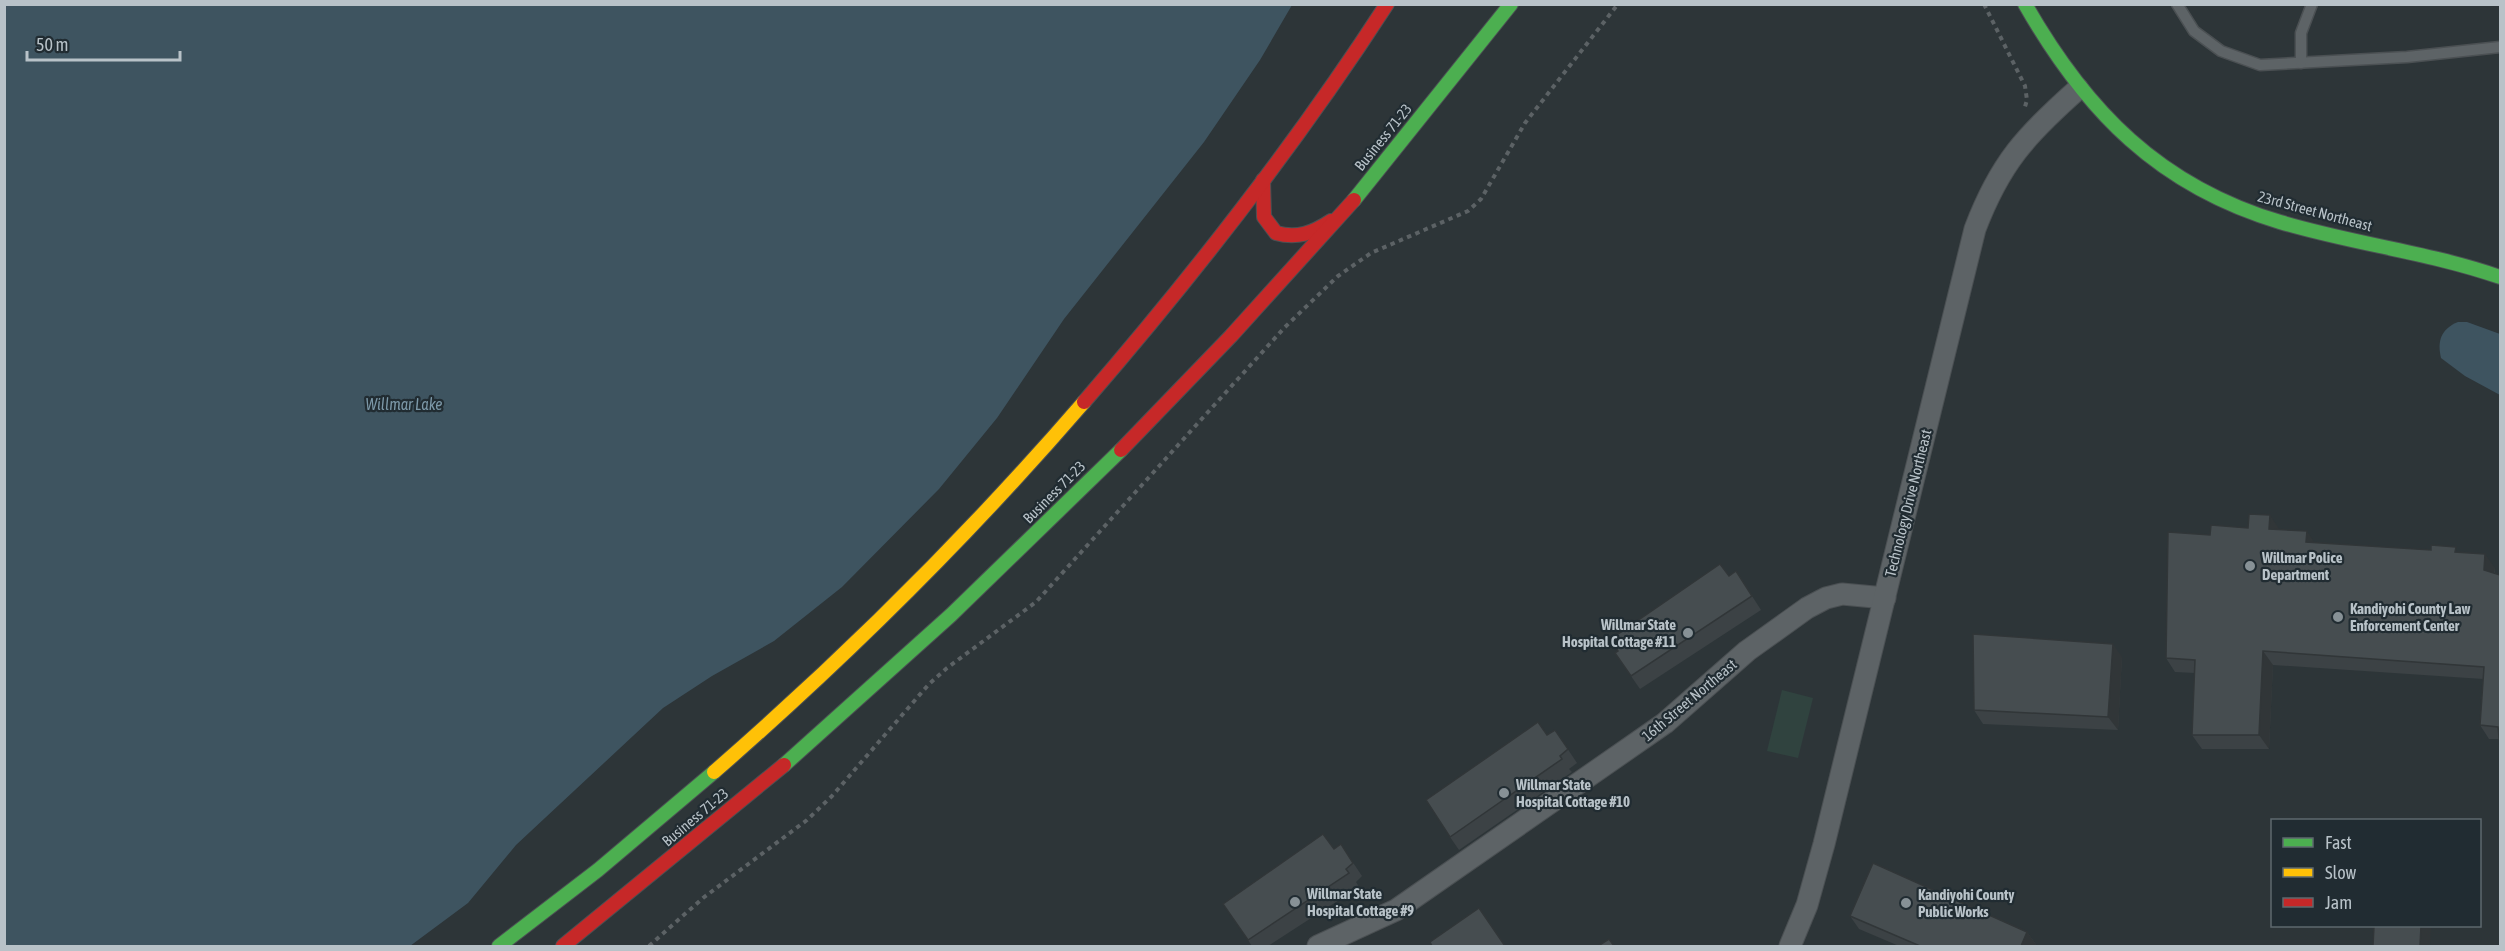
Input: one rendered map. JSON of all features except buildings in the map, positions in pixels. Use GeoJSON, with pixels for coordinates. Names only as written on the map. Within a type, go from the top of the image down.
{"type":"FeatureCollection","features":[{"type":"Feature","properties":{"kind":"main road","name":"Business 71-23"},"geometry":{"type":"LineString","coordinates":[[499,946],[609,862],[721,766],[826,672],[994,505],[1083,406],[1200,265],[1387,4]]}},
{"type":"Feature","properties":{"kind":"main road","name":"Business 71-23"},"geometry":{"type":"LineString","coordinates":[[563,946],[777,770],[891,671],[981,587],[1153,417],[1340,215],[1511,4]]}},
{"type":"Feature","properties":{"kind":"main road","name":"23rd Street Northeast"},"geometry":{"type":"LineString","coordinates":[[2025,4],[2078,89],[2097,112],[2144,155],[2178,178],[2223,201],[2280,221],[2454,263],[2500,278]]}},
{"type":"Feature","properties":{"kind":"main road"},"geometry":{"type":"LineString","coordinates":[[1385,161],[1467,35]]}},
{"type":"Feature","properties":{"kind":"main road"},"geometry":{"type":"LineString","coordinates":[[1263,180],[1264,217],[1276,233],[1291,237],[1310,234],[1340,215]]}},
{"type":"Feature","properties":{"kind":"street","name":"Technology Drive Northeast"},"geometry":{"type":"LineString","coordinates":[[1790,946],[1815,880],[1971,245],[1983,209],[1997,178],[2021,142],[2078,89]]}},
{"type":"Feature","properties":{"kind":"street","name":"16th Street Northeast"},"geometry":{"type":"LineString","coordinates":[[1318,946],[1396,910],[1665,723],[1747,651],[1807,608],[1826,598],[1842,594],[1885,598]]}},
{"type":"Feature","properties":{"kind":"lane"},"geometry":{"type":"LineString","coordinates":[[2177,4],[2194,32],[2221,51],[2260,65],[2407,57],[2500,47]]}},
{"type":"Feature","properties":{"kind":"lane"},"geometry":{"type":"LineString","coordinates":[[2301,63],[2301,33],[2312,4]]}},
{"type":"Feature","properties":{"kind":"path"},"geometry":{"type":"LineString","coordinates":[[649,946],[703,898],[807,820],[848,779],[929,684],[1036,602],[1122,505],[1317,294],[1364,257],[1457,216],[1474,205],[1489,186],[1514,139],[1618,4]]}},
{"type":"Feature","properties":{"kind":"path"},"geometry":{"type":"LineString","coordinates":[[1984,4],[2025,86],[2027,100],[2025,110]]}},
{"type":"Feature","properties":{"kind":"green space"},"geometry":{"type":"Polygon","coordinates":[[[1782,690],[1813,698],[1798,758],[1767,751],[1782,690]]]}},
{"type":"Feature","properties":{"kind":"water","name":"Willmar Lake"},"geometry":{"type":"Polygon","coordinates":[[[5,4],[1292,5],[1260,60],[1204,142],[1064,319],[997,418],[939,489],[842,587],[774,641],[712,676],[663,708],[516,845],[468,903],[410,946],[5,946],[5,4]]]}},
{"type":"Feature","properties":{"kind":"water"},"geometry":{"type":"Polygon","coordinates":[[[2458,322],[2467,322],[2500,334],[2500,395],[2465,376],[2441,358],[2442,336],[2448,328],[2458,322]]]}},
{"type":"Feature","properties":{"kind":"traffic: fast"},"geometry":{"type":"LineString","coordinates":[[1354,200],[1511,4]]}},
{"type":"Feature","properties":{"kind":"traffic: fast"},"geometry":{"type":"LineString","coordinates":[[2025,4],[2049,43],[2101,111],[2130,140],[2162,165],[2198,188],[2237,207],[2307,230],[2446,261],[2500,277]]}},
{"type":"Feature","properties":{"kind":"traffic: fast"},"geometry":{"type":"LineString","coordinates":[[784,765],[951,615],[1121,450]]}},
{"type":"Feature","properties":{"kind":"traffic: fast"},"geometry":{"type":"LineString","coordinates":[[499,946],[598,870],[714,772]]}},
{"type":"Feature","properties":{"kind":"traffic: slow"},"geometry":{"type":"LineString","coordinates":[[714,772],[906,593],[997,499],[1084,402]]}},
{"type":"Feature","properties":{"kind":"traffic: jam"},"geometry":{"type":"LineString","coordinates":[[1084,402],[1243,208],[1317,107],[1387,4]]}},
{"type":"Feature","properties":{"kind":"traffic: jam"},"geometry":{"type":"LineString","coordinates":[[1263,180],[1264,217],[1276,233],[1305,234],[1331,221]]}},
{"type":"Feature","properties":{"kind":"traffic: jam"},"geometry":{"type":"LineString","coordinates":[[1121,450],[1231,336],[1354,200]]}},
{"type":"Feature","properties":{"kind":"traffic: jam"},"geometry":{"type":"LineString","coordinates":[[563,946],[784,765]]}},
{"type":"Feature","properties":{"kind":"place","name":"Willmar Police Department"},"geometry":{"type":"Point","coordinates":[2250,566]}},
{"type":"Feature","properties":{"kind":"place","name":"Kandiyohi County Law Enforcement Center"},"geometry":{"type":"Point","coordinates":[2338,617]}},
{"type":"Feature","properties":{"kind":"place","name":"Willmar State Hospital Cottage #11"},"geometry":{"type":"Point","coordinates":[1688,633]}},
{"type":"Feature","properties":{"kind":"place","name":"Willmar State Hospital Cottage #10"},"geometry":{"type":"Point","coordinates":[1504,793]}},
{"type":"Feature","properties":{"kind":"place","name":"Willmar State Hospital Cottage #9"},"geometry":{"type":"Point","coordinates":[1295,902]}},
{"type":"Feature","properties":{"kind":"place","name":"Kandiyohi County Public Works"},"geometry":{"type":"Point","coordinates":[1906,903]}}]}
